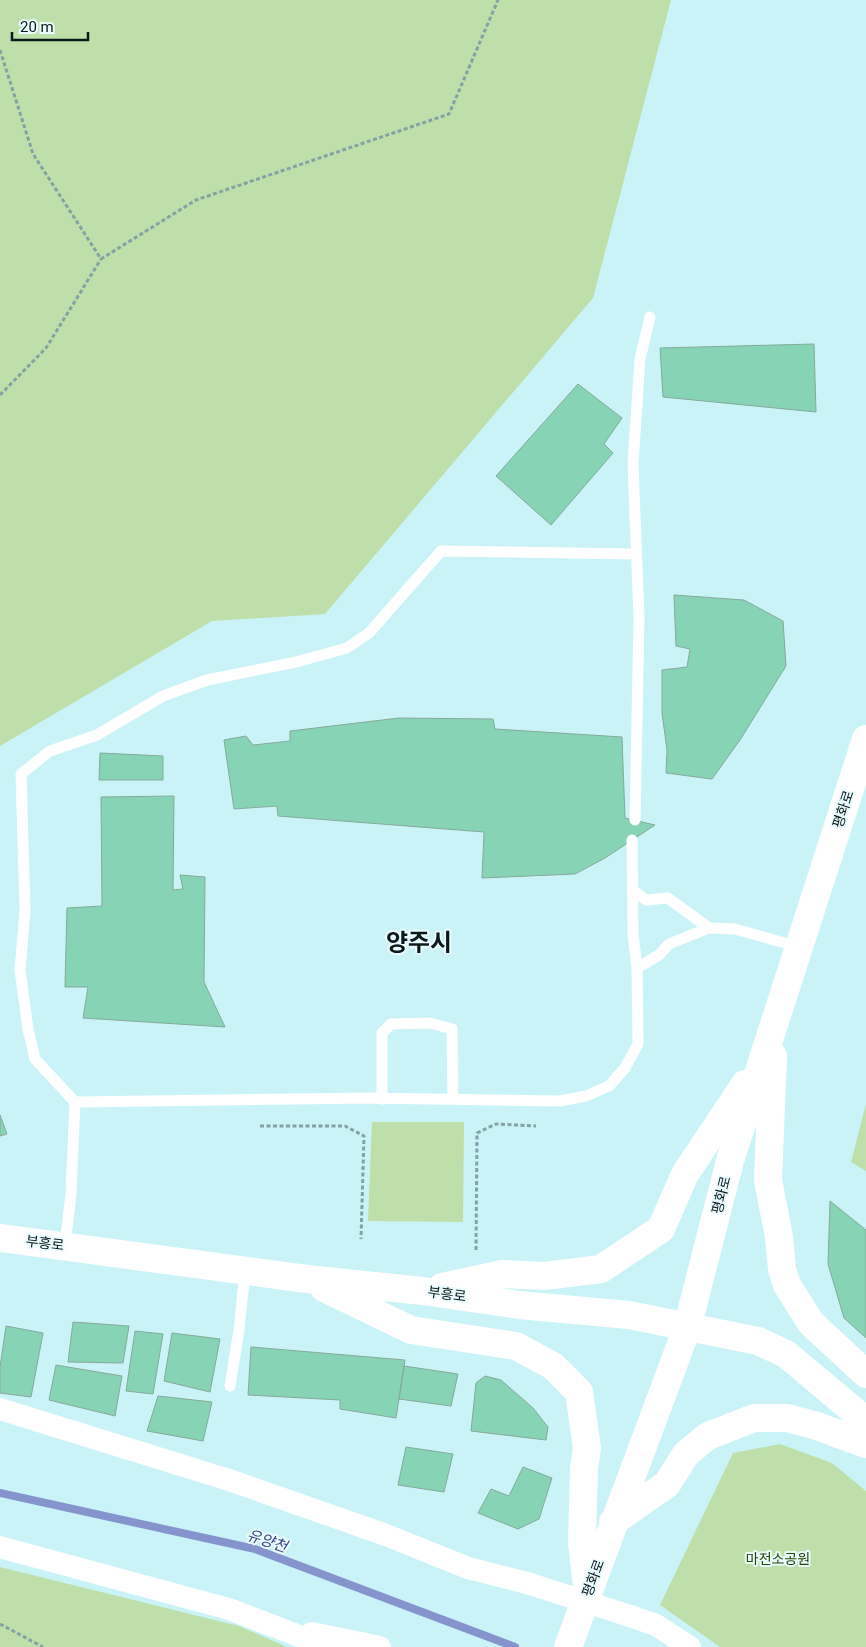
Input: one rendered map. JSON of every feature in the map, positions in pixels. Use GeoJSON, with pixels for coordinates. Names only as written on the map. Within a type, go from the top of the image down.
{"type":"FeatureCollection","features":[{"type":"Feature","properties":{"kind":"main road","name":"평화로"},"geometry":{"type":"LineString","coordinates":[[568,1647],[686,1328],[730,1161],[866,739]]}},
{"type":"Feature","properties":{"kind":"main road"},"geometry":{"type":"LineString","coordinates":[[774,1021],[768,1180],[779,1237],[782,1269],[787,1284],[811,1323],[866,1374]]}},
{"type":"Feature","properties":{"kind":"main road"},"geometry":{"type":"LineString","coordinates":[[423,1291],[502,1274],[544,1276],[601,1269],[662,1229],[685,1174],[762,1057]]}},
{"type":"Feature","properties":{"kind":"main road","name":"부흥로"},"geometry":{"type":"LineString","coordinates":[[0,1238],[245,1269],[307,1280],[423,1291],[519,1305],[629,1315],[758,1341],[786,1354],[866,1421]]}},
{"type":"Feature","properties":{"kind":"main road"},"geometry":{"type":"LineString","coordinates":[[307,1280],[411,1330],[516,1346],[553,1366],[579,1392],[587,1448],[584,1468],[582,1543],[585,1601]]}},
{"type":"Feature","properties":{"kind":"main road"},"geometry":{"type":"LineString","coordinates":[[613,1522],[667,1484],[686,1454],[708,1436],[754,1418],[787,1418],[814,1425],[866,1444]]}},
{"type":"Feature","properties":{"kind":"street"},"geometry":{"type":"LineString","coordinates":[[0,1409],[238,1483],[386,1535],[468,1568],[527,1582],[656,1625],[690,1647]]}},
{"type":"Feature","properties":{"kind":"street"},"geometry":{"type":"LineString","coordinates":[[0,1547],[229,1609],[328,1647]]}},
{"type":"Feature","properties":{"kind":"street"},"geometry":{"type":"LineString","coordinates":[[278,1627],[380,1647]]}},
{"type":"Feature","properties":{"kind":"lane"},"geometry":{"type":"LineString","coordinates":[[635,820],[639,618],[633,464],[635,411],[640,359],[650,317]]}},
{"type":"Feature","properties":{"kind":"lane"},"geometry":{"type":"LineString","coordinates":[[65,1245],[71,1194],[75,1102],[35,1060],[28,1029],[20,970],[25,911],[21,774],[50,751],[98,735],[163,696],[207,680],[296,662],[347,648],[369,633],[441,551],[636,554]]}},
{"type":"Feature","properties":{"kind":"lane"},"geometry":{"type":"LineString","coordinates":[[75,1102],[369,1098],[382,1100],[560,1101],[586,1096],[609,1086],[625,1068],[638,1044],[637,968],[633,934],[632,840]]}},
{"type":"Feature","properties":{"kind":"lane"},"geometry":{"type":"LineString","coordinates":[[633,890],[646,900],[668,898],[709,928]]}},
{"type":"Feature","properties":{"kind":"lane"},"geometry":{"type":"LineString","coordinates":[[637,968],[659,955],[669,944],[709,928],[735,929],[799,947]]}},
{"type":"Feature","properties":{"kind":"lane"},"geometry":{"type":"LineString","coordinates":[[382,1100],[382,1033],[391,1024],[430,1023],[452,1029],[453,1099]]}},
{"type":"Feature","properties":{"kind":"lane"},"geometry":{"type":"LineString","coordinates":[[230,1386],[239,1330],[245,1269]]}},
{"type":"Feature","properties":{"kind":"path"},"geometry":{"type":"LineString","coordinates":[[0,394],[46,348],[101,259],[196,200],[449,114],[498,0]]}},
{"type":"Feature","properties":{"kind":"path"},"geometry":{"type":"LineString","coordinates":[[0,50],[33,154],[101,259]]}},
{"type":"Feature","properties":{"kind":"path"},"geometry":{"type":"LineString","coordinates":[[476,1250],[477,1133],[496,1124],[536,1126]]}},
{"type":"Feature","properties":{"kind":"path"},"geometry":{"type":"LineString","coordinates":[[260,1126],[345,1126],[364,1136],[361,1239]]}},
{"type":"Feature","properties":{"kind":"path"},"geometry":{"type":"LineString","coordinates":[[0,1624],[43,1647]]}},
{"type":"Feature","properties":{"kind":"green space"},"geometry":{"type":"Polygon","coordinates":[[[0,0],[671,0],[593,298],[325,614],[212,621],[0,746],[0,0]]]}},
{"type":"Feature","properties":{"kind":"green space"},"geometry":{"type":"Polygon","coordinates":[[[866,1104],[866,1171],[851,1162],[866,1104]]]}},
{"type":"Feature","properties":{"kind":"green space"},"geometry":{"type":"Polygon","coordinates":[[[372,1122],[464,1122],[463,1222],[368,1221],[372,1122]]]}},
{"type":"Feature","properties":{"kind":"green space","name":"마전소공원"},"geometry":{"type":"Polygon","coordinates":[[[780,1444],[832,1463],[866,1491],[866,1647],[720,1647],[660,1605],[733,1453],[780,1444]]]}},
{"type":"Feature","properties":{"kind":"green space"},"geometry":{"type":"Polygon","coordinates":[[[0,1567],[239,1626],[287,1647],[0,1647],[0,1567]]]}},
{"type":"Feature","properties":{"kind":"building"},"geometry":{"type":"Polygon","coordinates":[[[814,344],[816,412],[663,397],[660,348],[814,344]]]}},
{"type":"Feature","properties":{"kind":"building"},"geometry":{"type":"Polygon","coordinates":[[[578,384],[622,418],[604,444],[613,453],[551,525],[496,476],[578,384]]]}},
{"type":"Feature","properties":{"kind":"building"},"geometry":{"type":"Polygon","coordinates":[[[674,595],[744,600],[783,621],[786,666],[740,740],[712,779],[666,773],[667,750],[662,713],[662,670],[687,667],[690,649],[676,646],[674,595]]]}},
{"type":"Feature","properties":{"kind":"building"},"geometry":{"type":"Polygon","coordinates":[[[399,718],[493,719],[495,729],[622,737],[625,818],[655,825],[605,858],[575,874],[482,878],[484,832],[278,816],[277,806],[234,809],[224,740],[246,736],[253,745],[290,741],[290,731],[399,718]]]}},
{"type":"Feature","properties":{"kind":"building"},"geometry":{"type":"Polygon","coordinates":[[[100,753],[163,756],[163,780],[99,780],[100,753]]]}},
{"type":"Feature","properties":{"kind":"building"},"geometry":{"type":"Polygon","coordinates":[[[174,796],[173,890],[183,889],[180,875],[205,877],[204,982],[225,1027],[83,1018],[88,987],[65,987],[67,908],[102,906],[101,797],[174,796]]]}},
{"type":"Feature","properties":{"kind":"building"},"geometry":{"type":"Polygon","coordinates":[[[0,1115],[7,1134],[0,1136],[0,1115]]]}},
{"type":"Feature","properties":{"kind":"building"},"geometry":{"type":"Polygon","coordinates":[[[830,1201],[866,1230],[866,1338],[844,1318],[828,1264],[830,1201]]]}},
{"type":"Feature","properties":{"kind":"building"},"geometry":{"type":"Polygon","coordinates":[[[73,1322],[129,1326],[123,1363],[68,1362],[73,1322]]]}},
{"type":"Feature","properties":{"kind":"building"},"geometry":{"type":"Polygon","coordinates":[[[6,1326],[43,1333],[31,1397],[0,1393],[0,1367],[6,1326]]]}},
{"type":"Feature","properties":{"kind":"building"},"geometry":{"type":"Polygon","coordinates":[[[135,1331],[163,1334],[153,1394],[126,1391],[135,1331]]]}},
{"type":"Feature","properties":{"kind":"building"},"geometry":{"type":"Polygon","coordinates":[[[172,1333],[220,1339],[210,1392],[164,1381],[172,1333]]]}},
{"type":"Feature","properties":{"kind":"building"},"geometry":{"type":"Polygon","coordinates":[[[251,1347],[405,1360],[396,1418],[340,1409],[340,1400],[248,1395],[251,1347]]]}},
{"type":"Feature","properties":{"kind":"building"},"geometry":{"type":"Polygon","coordinates":[[[56,1365],[122,1376],[115,1416],[49,1400],[56,1365]]]}},
{"type":"Feature","properties":{"kind":"building"},"geometry":{"type":"Polygon","coordinates":[[[404,1366],[458,1374],[451,1406],[399,1399],[404,1366]]]}},
{"type":"Feature","properties":{"kind":"building"},"geometry":{"type":"Polygon","coordinates":[[[485,1376],[501,1380],[533,1408],[548,1427],[546,1440],[471,1431],[476,1383],[485,1376]]]}},
{"type":"Feature","properties":{"kind":"building"},"geometry":{"type":"Polygon","coordinates":[[[158,1396],[212,1402],[203,1441],[147,1431],[158,1396]]]}},
{"type":"Feature","properties":{"kind":"building"},"geometry":{"type":"Polygon","coordinates":[[[406,1447],[453,1454],[444,1492],[398,1485],[406,1447]]]}},
{"type":"Feature","properties":{"kind":"building"},"geometry":{"type":"Polygon","coordinates":[[[523,1467],[552,1478],[539,1519],[518,1529],[478,1513],[491,1489],[509,1496],[523,1467]]]}},
{"type":"Feature","properties":{"kind":"waterway","name":"유양천"},"geometry":{"type":"LineString","coordinates":[[0,1493],[255,1549],[515,1647]]}},
{"type":"Feature","properties":{"kind":"district","name":"양주시"},"geometry":{"type":"Point","coordinates":[419,943]}}]}
